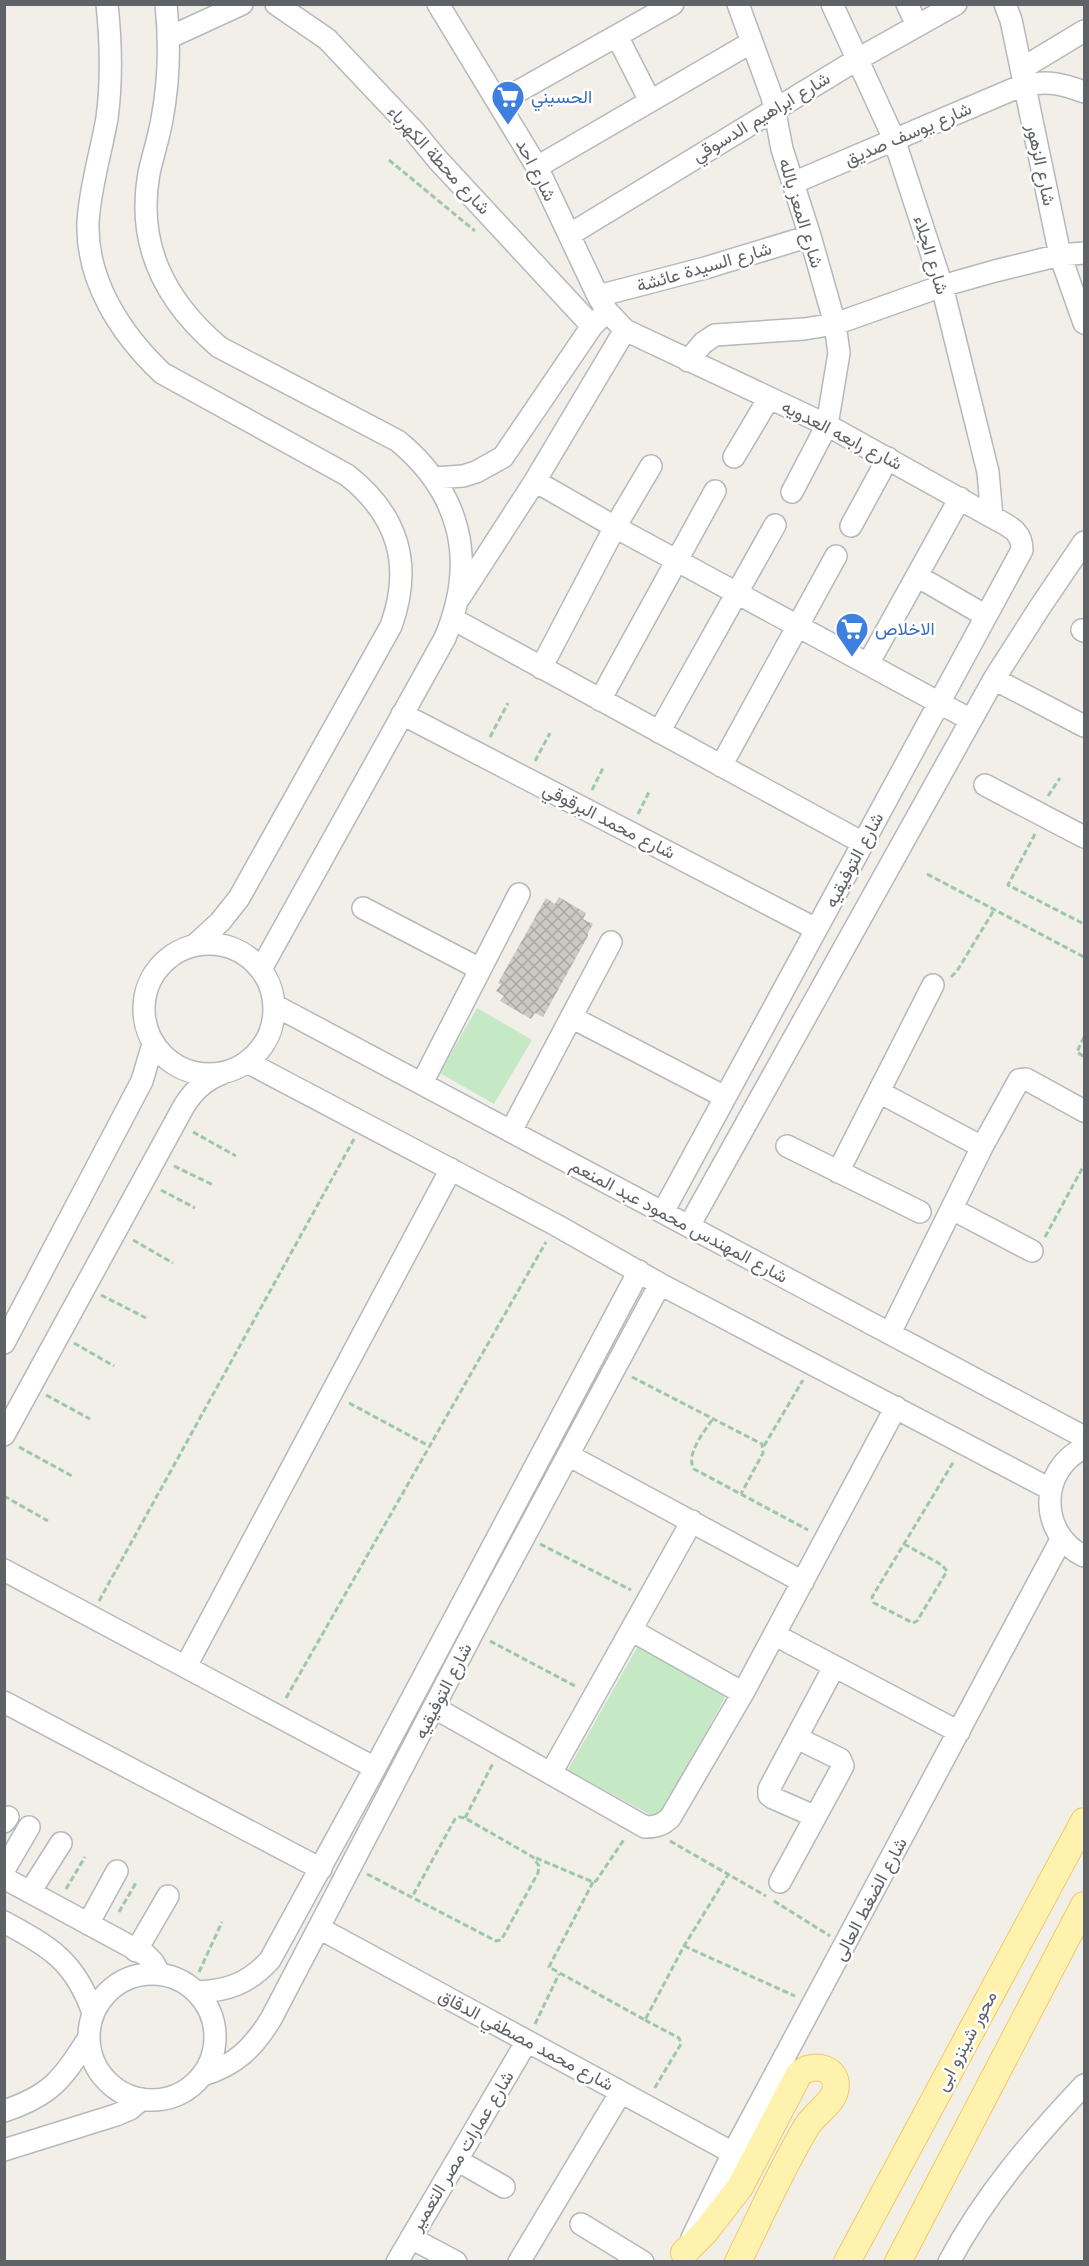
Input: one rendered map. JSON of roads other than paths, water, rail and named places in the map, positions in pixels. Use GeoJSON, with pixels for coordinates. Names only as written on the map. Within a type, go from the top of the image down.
{"type":"FeatureCollection","features":[{"type":"Feature","properties":{"kind":"main road","name":"محور شينزو ابى"},"geometry":{"type":"LineString","coordinates":[[847,2262],[1084,1821]]}},
{"type":"Feature","properties":{"kind":"main road"},"geometry":{"type":"LineString","coordinates":[[898,2262],[1084,1905]]}},
{"type":"Feature","properties":{"kind":"main road"},"geometry":{"type":"LineString","coordinates":[[682,2257],[740,2187],[800,2074],[810,2067],[823,2067],[833,2076],[835,2092],[807,2125],[738,2262]]}},
{"type":"Feature","properties":{"kind":"street"},"geometry":{"type":"LineString","coordinates":[[106,4],[110,36],[107,116],[91,192],[88,224],[91,252],[98,280],[109,306],[124,331],[162,373],[347,475],[360,486],[372,498],[391,527],[400,560],[400,594],[392,626],[239,898],[220,922],[196,945]]}},
{"type":"Feature","properties":{"kind":"street"},"geometry":{"type":"LineString","coordinates":[[166,4],[168,38],[166,93],[149,173],[146,201],[147,229],[153,257],[164,283],[178,307],[197,329],[219,347],[398,441],[435,478],[447,502],[459,539],[462,559],[456,609]]}},
{"type":"Feature","properties":{"kind":"street"},"geometry":{"type":"LineString","coordinates":[[168,38],[242,4]]}},
{"type":"Feature","properties":{"kind":"street","name":"شارع محطة الكهرباء"},"geometry":{"type":"LineString","coordinates":[[276,4],[327,39],[592,326]]}},
{"type":"Feature","properties":{"kind":"street","name":"شارع احد"},"geometry":{"type":"LineString","coordinates":[[438,4],[537,167],[602,303]]}},
{"type":"Feature","properties":{"kind":"street"},"geometry":{"type":"LineString","coordinates":[[499,102],[673,4]]}},
{"type":"Feature","properties":{"kind":"street","name":"شارع المعز بالله"},"geometry":{"type":"LineString","coordinates":[[738,4],[772,97],[782,149],[835,324],[839,353],[827,425],[792,492]]}},
{"type":"Feature","properties":{"kind":"street","name":"شارع الجلاء"},"geometry":{"type":"LineString","coordinates":[[832,4],[894,139],[942,286],[988,472],[992,517]]}},
{"type":"Feature","properties":{"kind":"street"},"geometry":{"type":"LineString","coordinates":[[907,4],[917,25]]}},
{"type":"Feature","properties":{"kind":"street","name":"شارع ابراهيم الدسوقي"},"geometry":{"type":"LineString","coordinates":[[569,236],[858,58],[956,4]]}},
{"type":"Feature","properties":{"kind":"street","name":"شارع الزهور"},"geometry":{"type":"LineString","coordinates":[[1005,4],[1060,255],[1084,323]]}},
{"type":"Feature","properties":{"kind":"street"},"geometry":{"type":"LineString","coordinates":[[1022,77],[1084,31]]}},
{"type":"Feature","properties":{"kind":"street"},"geometry":{"type":"LineString","coordinates":[[617,36],[650,101]]}},
{"type":"Feature","properties":{"kind":"street"},"geometry":{"type":"LineString","coordinates":[[537,167],[752,42]]}},
{"type":"Feature","properties":{"kind":"street"},"geometry":{"type":"LineString","coordinates":[[1022,77],[1062,84],[1084,92]]}},
{"type":"Feature","properties":{"kind":"street","name":"شارع يوسف صديق"},"geometry":{"type":"LineString","coordinates":[[793,183],[894,139],[1022,77]]}},
{"type":"Feature","properties":{"kind":"street","name":"شارع السيدة عائشة"},"geometry":{"type":"LineString","coordinates":[[602,303],[810,236]]}},
{"type":"Feature","properties":{"kind":"street"},"geometry":{"type":"LineString","coordinates":[[688,361],[703,343],[715,335],[835,324],[942,286],[1060,255],[1084,253]]}},
{"type":"Feature","properties":{"kind":"street"},"geometry":{"type":"LineString","coordinates":[[435,478],[463,476],[476,472],[503,457],[592,326],[602,303]]}},
{"type":"Feature","properties":{"kind":"street","name":"شارع رابعه العدويه"},"geometry":{"type":"LineString","coordinates":[[602,303],[624,330],[827,425],[992,517]]}},
{"type":"Feature","properties":{"kind":"street"},"geometry":{"type":"LineString","coordinates":[[261,969],[445,638],[456,609],[624,330]]}},
{"type":"Feature","properties":{"kind":"street"},"geometry":{"type":"LineString","coordinates":[[734,457],[769,398]]}},
{"type":"Feature","properties":{"kind":"street"},"geometry":{"type":"LineString","coordinates":[[851,526],[888,458]]}},
{"type":"Feature","properties":{"kind":"street"},"geometry":{"type":"LineString","coordinates":[[541,668],[615,527],[651,466]]}},
{"type":"Feature","properties":{"kind":"street"},"geometry":{"type":"LineString","coordinates":[[535,481],[615,527],[971,720]]}},
{"type":"Feature","properties":{"kind":"street"},"geometry":{"type":"LineString","coordinates":[[600,700],[715,491]]}},
{"type":"Feature","properties":{"kind":"street"},"geometry":{"type":"LineString","coordinates":[[868,664],[960,498]]}},
{"type":"Feature","properties":{"kind":"street","name":"شارع التوفيقيه"},"geometry":{"type":"LineString","coordinates":[[663,1212],[1022,550],[1022,540],[1017,532],[992,517]]}},
{"type":"Feature","properties":{"kind":"street"},"geometry":{"type":"LineString","coordinates":[[659,732],[775,525]]}},
{"type":"Feature","properties":{"kind":"street","name":"شارع التوفيقيه"},"geometry":{"type":"LineString","coordinates":[[689,1226],[994,678],[1084,542]]}},
{"type":"Feature","properties":{"kind":"street"},"geometry":{"type":"LineString","coordinates":[[722,766],[836,556]]}},
{"type":"Feature","properties":{"kind":"street"},"geometry":{"type":"LineString","coordinates":[[917,576],[986,616]]}},
{"type":"Feature","properties":{"kind":"street"},"geometry":{"type":"LineString","coordinates":[[456,609],[541,668],[863,843]]}},
{"type":"Feature","properties":{"kind":"street"},"geometry":{"type":"LineString","coordinates":[[994,678],[1084,726]]}},
{"type":"Feature","properties":{"kind":"street","name":"شارع محمد البرقوقي"},"geometry":{"type":"LineString","coordinates":[[402,714],[816,929]]}},
{"type":"Feature","properties":{"kind":"street"},"geometry":{"type":"LineString","coordinates":[[985,785],[1084,837]]}},
{"type":"Feature","properties":{"kind":"street"},"geometry":{"type":"LineString","coordinates":[[422,1083],[519,894]]}},
{"type":"Feature","properties":{"kind":"street"},"geometry":{"type":"LineString","coordinates":[[363,908],[480,969]]}},
{"type":"Feature","properties":{"kind":"street"},"geometry":{"type":"LineString","coordinates":[[511,1131],[611,942]]}},
{"type":"Feature","properties":{"kind":"street"},"geometry":{"type":"LineString","coordinates":[[9,1440],[31,1386],[191,1095],[213,1077],[223,1073],[247,1062],[259,1051],[268,1037],[273,1021],[273,992],[261,969],[251,958],[239,950],[211,943],[178,950],[152,975],[145,992],[143,1010],[146,1028],[153,1044],[166,1059],[183,1070],[203,1074],[223,1073]]}},
{"type":"Feature","properties":{"kind":"street"},"geometry":{"type":"LineString","coordinates":[[838,1172],[933,985]]}},
{"type":"Feature","properties":{"kind":"street","name":"شارع المهندس محمود عبد المنعم"},"geometry":{"type":"LineString","coordinates":[[274,1005],[1084,1437]]}},
{"type":"Feature","properties":{"kind":"street"},"geometry":{"type":"LineString","coordinates":[[571,1017],[725,1097]]}},
{"type":"Feature","properties":{"kind":"street"},"geometry":{"type":"LineString","coordinates":[[4,1343],[142,1081],[153,1044]]}},
{"type":"Feature","properties":{"kind":"street"},"geometry":{"type":"LineString","coordinates":[[247,1062],[556,1225],[660,1284],[1050,1489]]}},
{"type":"Feature","properties":{"kind":"street"},"geometry":{"type":"LineString","coordinates":[[890,1333],[982,1147],[1017,1083],[1022,1078],[1026,1079],[1084,1111]]}},
{"type":"Feature","properties":{"kind":"street"},"geometry":{"type":"LineString","coordinates":[[879,1092],[982,1147]]}},
{"type":"Feature","properties":{"kind":"street"},"geometry":{"type":"LineString","coordinates":[[787,1146],[920,1212]]}},
{"type":"Feature","properties":{"kind":"street"},"geometry":{"type":"LineString","coordinates":[[186,1666],[451,1169]]}},
{"type":"Feature","properties":{"kind":"street"},"geometry":{"type":"LineString","coordinates":[[952,1209],[1032,1251]]}},
{"type":"Feature","properties":{"kind":"street","name":"شارع التوفيقيه"},"geometry":{"type":"LineString","coordinates":[[194,1990],[231,1988],[246,1982],[270,1960],[321,1869],[639,1272]]}},
{"type":"Feature","properties":{"kind":"street","name":"شارع التوفيقيه"},"geometry":{"type":"LineString","coordinates":[[203,2075],[222,2069],[237,2060],[262,2034],[352,1867],[473,1632],[660,1284]]}},
{"type":"Feature","properties":{"kind":"street"},"geometry":{"type":"LineString","coordinates":[[594,1358],[615,1368]]}},
{"type":"Feature","properties":{"kind":"street"},"geometry":{"type":"LineString","coordinates":[[435,1708],[640,1824],[655,1827],[670,1818],[775,1635],[896,1407]]}},
{"type":"Feature","properties":{"kind":"street"},"geometry":{"type":"LineString","coordinates":[[1084,1448],[1064,1463],[1050,1489],[1052,1520],[1062,1538],[1071,1548],[1084,1556]]}},
{"type":"Feature","properties":{"kind":"street"},"geometry":{"type":"LineString","coordinates":[[568,1455],[803,1582]]}},
{"type":"Feature","properties":{"kind":"street"},"geometry":{"type":"LineString","coordinates":[[551,1773],[692,1521]]}},
{"type":"Feature","properties":{"kind":"street","name":"شارع الضغط العالى"},"geometry":{"type":"LineString","coordinates":[[682,2257],[733,2153],[1062,1538]]}},
{"type":"Feature","properties":{"kind":"street"},"geometry":{"type":"LineString","coordinates":[[4,1570],[375,1768]]}},
{"type":"Feature","properties":{"kind":"street"},"geometry":{"type":"LineString","coordinates":[[631,1630],[743,1693]]}},
{"type":"Feature","properties":{"kind":"street"},"geometry":{"type":"LineString","coordinates":[[775,1635],[959,1732]]}},
{"type":"Feature","properties":{"kind":"street"},"geometry":{"type":"LineString","coordinates":[[814,1816],[773,1798],[769,1795],[769,1789],[834,1667]]}},
{"type":"Feature","properties":{"kind":"street"},"geometry":{"type":"LineString","coordinates":[[4,1702],[321,1869]]}},
{"type":"Feature","properties":{"kind":"street"},"geometry":{"type":"LineString","coordinates":[[780,1882],[843,1766],[840,1759],[797,1738]]}},
{"type":"Feature","properties":{"kind":"street"},"geometry":{"type":"LineString","coordinates":[[4,1870],[29,1827]]}},
{"type":"Feature","properties":{"kind":"street"},"geometry":{"type":"LineString","coordinates":[[30,1892],[61,1843]]}},
{"type":"Feature","properties":{"kind":"street"},"geometry":{"type":"LineString","coordinates":[[97,1929],[117,1871]]}},
{"type":"Feature","properties":{"kind":"street"},"geometry":{"type":"LineString","coordinates":[[4,1878],[136,1951],[153,1962],[160,1974]]}},
{"type":"Feature","properties":{"kind":"street"},"geometry":{"type":"LineString","coordinates":[[136,1951],[168,1896]]}},
{"type":"Feature","properties":{"kind":"street"},"geometry":{"type":"LineString","coordinates":[[4,1922],[48,1946],[59,1956],[87,1995],[93,2013]]}},
{"type":"Feature","properties":{"kind":"street","name":"شارع محمد مصطفي الدقاق"},"geometry":{"type":"LineString","coordinates":[[319,1928],[733,2153]]}},
{"type":"Feature","properties":{"kind":"street"},"geometry":{"type":"LineString","coordinates":[[160,1974],[177,1978],[194,1990],[208,2007],[215,2032],[211,2059],[203,2075],[186,2090],[165,2099],[142,2099],[128,2096],[115,2089],[96,2067],[90,2054],[88,2039],[93,2013],[108,1990],[132,1976],[160,1974]]}},
{"type":"Feature","properties":{"kind":"street"},"geometry":{"type":"LineString","coordinates":[[4,2111],[28,2103],[52,2088],[71,2066],[88,2039]]}},
{"type":"Feature","properties":{"kind":"street","name":"شارع عمارات مصر التعمير"},"geometry":{"type":"LineString","coordinates":[[397,2262],[527,2041]]}},
{"type":"Feature","properties":{"kind":"street"},"geometry":{"type":"LineString","coordinates":[[949,2262],[974,2221],[1024,2151],[1084,2085]]}},
{"type":"Feature","properties":{"kind":"street"},"geometry":{"type":"LineString","coordinates":[[519,2262],[621,2092]]}},
{"type":"Feature","properties":{"kind":"street"},"geometry":{"type":"LineString","coordinates":[[4,2150],[116,2115],[142,2099]]}},
{"type":"Feature","properties":{"kind":"street"},"geometry":{"type":"LineString","coordinates":[[457,2160],[504,2187]]}},
{"type":"Feature","properties":{"kind":"street"},"geometry":{"type":"LineString","coordinates":[[581,2224],[643,2262]]}},
{"type":"Feature","properties":{"kind":"street"},"geometry":{"type":"LineString","coordinates":[[411,2238],[456,2262]]}},
{"type":"Feature","properties":{"kind":"place","name":"الحسيني"},"geometry":{"type":"Point","coordinates":[508,126]}},
{"type":"Feature","properties":{"kind":"place","name":"الاخلاص"},"geometry":{"type":"Point","coordinates":[852,658]}}]}
